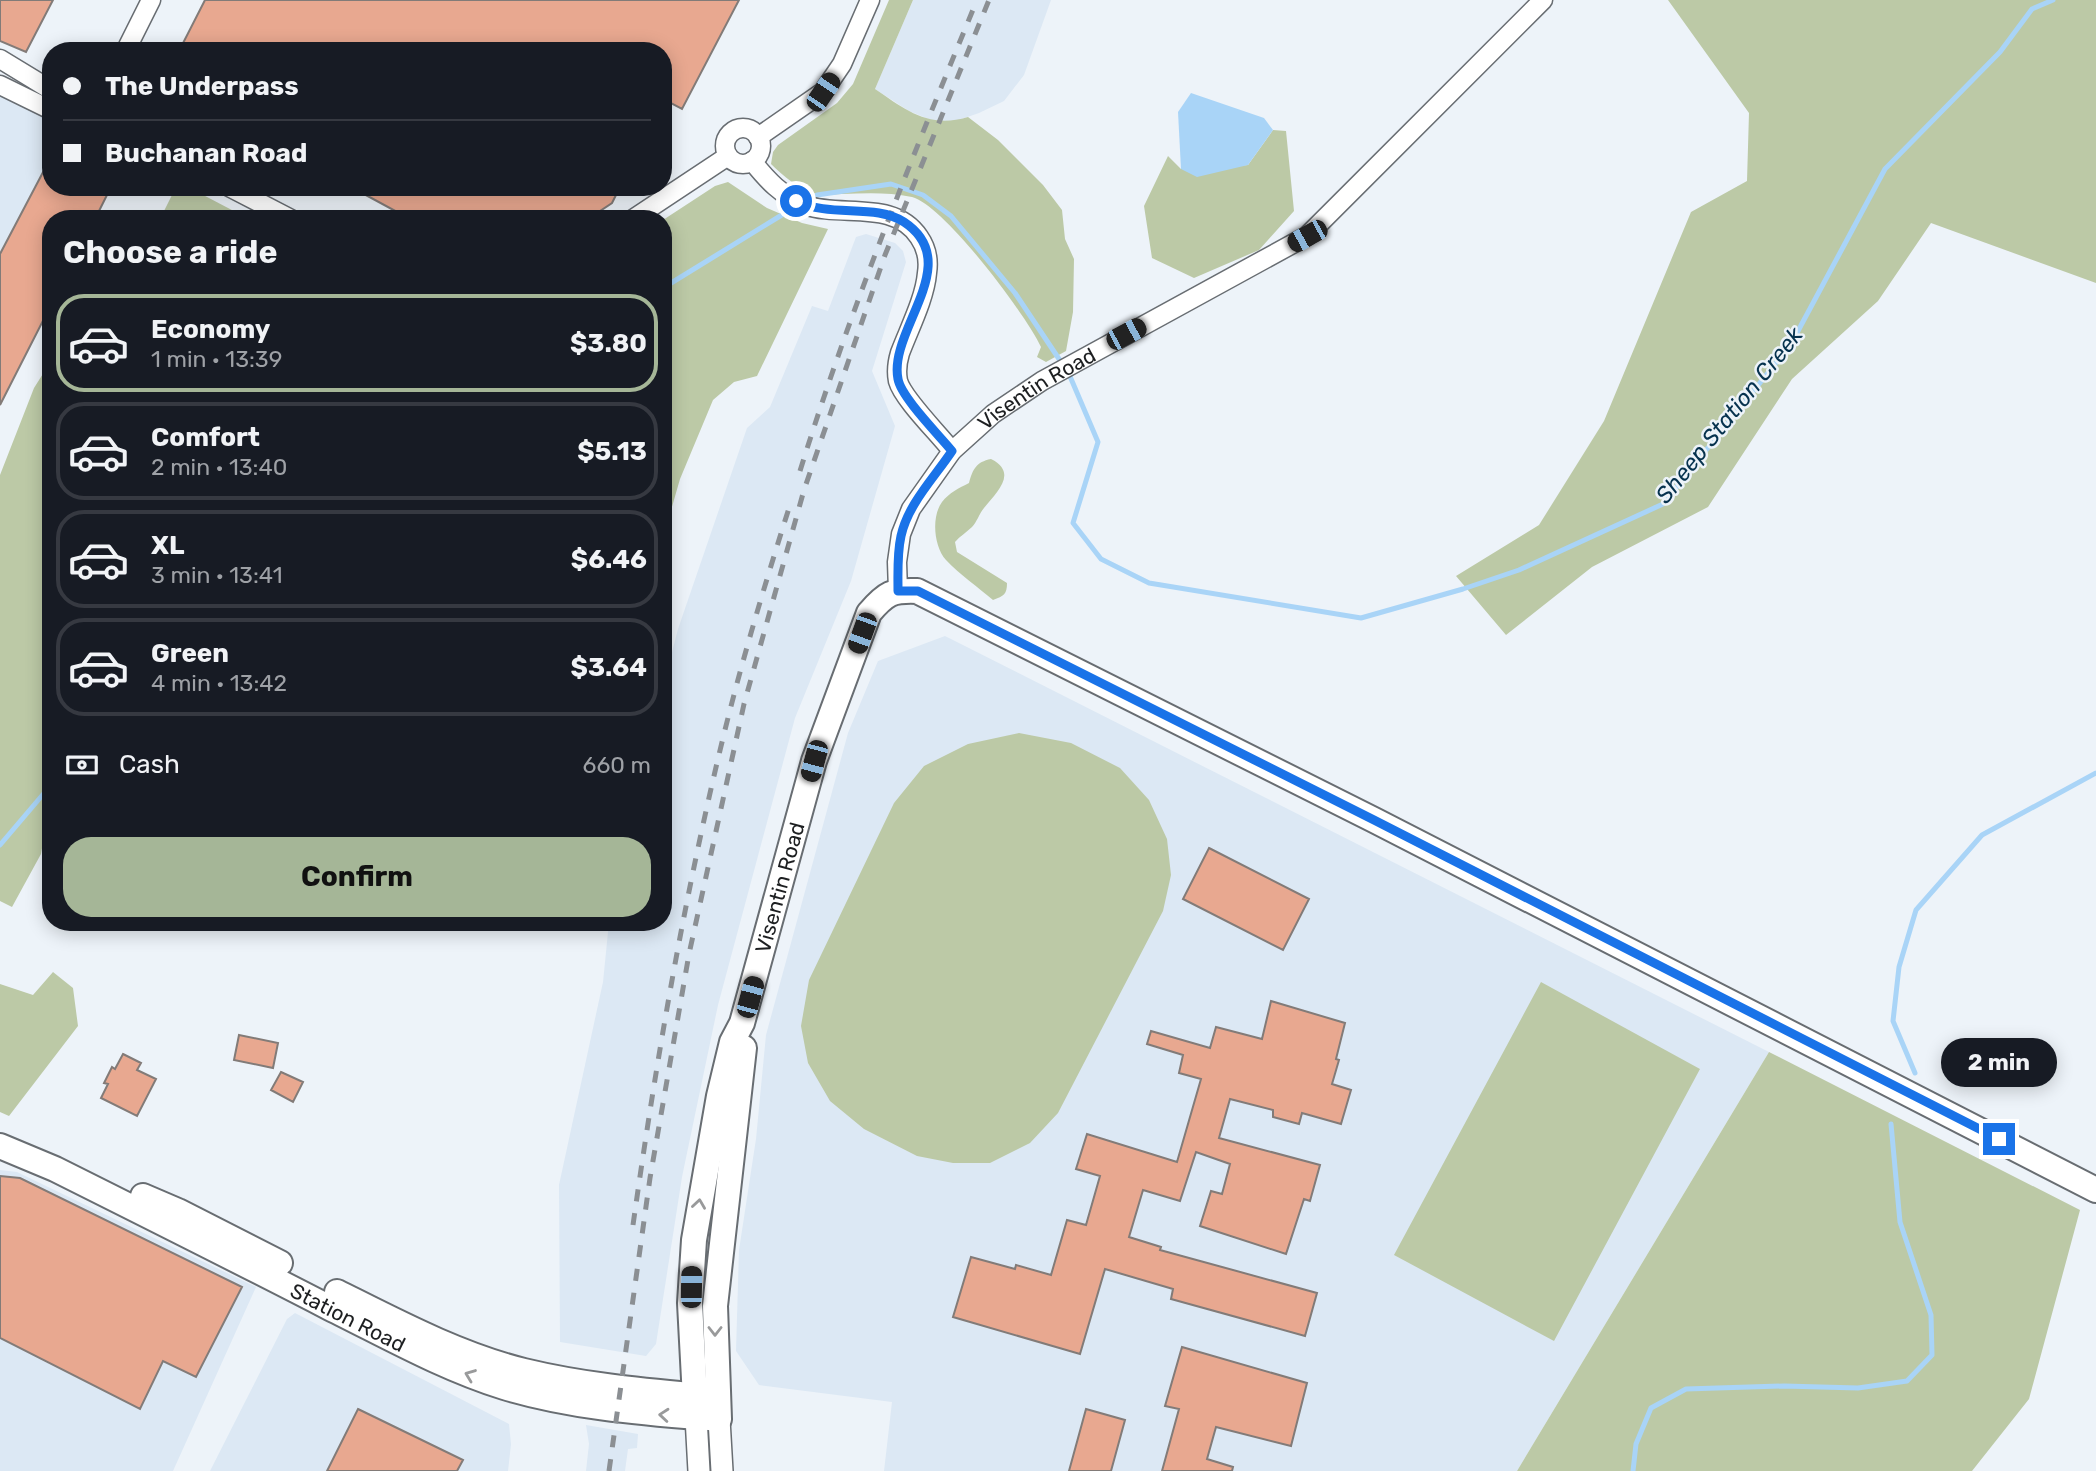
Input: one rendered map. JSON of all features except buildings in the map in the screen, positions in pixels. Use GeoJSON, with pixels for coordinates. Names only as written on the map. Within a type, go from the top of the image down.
{"type":"FeatureCollection","features":[{"type":"Feature","properties":{"kind":"main road","name":"Visentin Road"},"geometry":{"type":"LineString","coordinates":[[707,1408],[690,1303],[694,1240],[719,1096],[732,1042],[743,1023],[814,761],[869,613],[882,598],[898,591]]}},
{"type":"Feature","properties":{"kind":"main road"},"geometry":{"type":"LineString","coordinates":[[898,591],[918,591],[1386,826],[2096,1190]]}},
{"type":"Feature","properties":{"kind":"main road","name":"Station Road"},"geometry":{"type":"LineString","coordinates":[[0,1134],[178,1211],[365,1307],[486,1359],[570,1381],[652,1393],[707,1408]]}},
{"type":"Feature","properties":{"kind":"main road","name":"Station Road"},"geometry":{"type":"LineString","coordinates":[[0,1146],[55,1169],[398,1342],[480,1379],[566,1402],[707,1408]]}},
{"type":"Feature","properties":{"kind":"street"},"geometry":{"type":"LineString","coordinates":[[130,42],[151,0]]}},
{"type":"Feature","properties":{"kind":"street"},"geometry":{"type":"LineString","coordinates":[[758,137],[823,92],[842,64],[870,0]]}},
{"type":"Feature","properties":{"kind":"street","name":"Visentin Road"},"geometry":{"type":"LineString","coordinates":[[898,591],[897,562],[901,534],[911,509],[952,451],[993,414],[1042,381],[1307,236],[1543,0]]}},
{"type":"Feature","properties":{"kind":"street"},"geometry":{"type":"LineString","coordinates":[[0,59],[42,85]]}},
{"type":"Feature","properties":{"kind":"street"},"geometry":{"type":"LineString","coordinates":[[0,85],[42,106]]}},
{"type":"Feature","properties":{"kind":"street"},"geometry":{"type":"LineString","coordinates":[[750,130],[758,137],[761,148],[752,161],[742,164],[728,156],[726,140],[733,131],[750,130]]}},
{"type":"Feature","properties":{"kind":"street"},"geometry":{"type":"LineString","coordinates":[[672,193],[728,156]]}},
{"type":"Feature","properties":{"kind":"street"},"geometry":{"type":"LineString","coordinates":[[752,161],[772,184],[803,204],[825,210],[890,216],[903,222],[918,235],[926,254],[927,276],[900,353],[897,379],[907,398],[952,451]]}},
{"type":"Feature","properties":{"kind":"street"},"geometry":{"type":"LineString","coordinates":[[246,196],[274,210]]}},
{"type":"Feature","properties":{"kind":"street"},"geometry":{"type":"LineString","coordinates":[[647,210],[668,196]]}},
{"type":"Feature","properties":{"kind":"street"},"geometry":{"type":"LineString","coordinates":[[699,1471],[707,1408]]}},
{"type":"Feature","properties":{"kind":"street"},"geometry":{"type":"LineString","coordinates":[[707,1408],[722,1471]]}},
{"type":"Feature","properties":{"kind":"shaded area"},"geometry":{"type":"Polygon","coordinates":[[[913,0],[1051,0],[1024,75],[1004,101],[950,123],[931,120],[909,111],[875,89],[913,0]]]}},
{"type":"Feature","properties":{"kind":"shaded area"},"geometry":{"type":"Polygon","coordinates":[[[0,94],[42,115],[42,196],[51,196],[51,210],[42,210],[42,252],[0,405],[0,94]]]}},
{"type":"Feature","properties":{"kind":"shaded area"},"geometry":{"type":"Polygon","coordinates":[[[866,234],[895,243],[903,251],[906,262],[872,371],[895,426],[851,581],[795,718],[718,1005],[682,1177],[656,1344],[646,1356],[560,1342],[559,1185],[603,982],[608,931],[672,931],[672,652],[678,629],[747,428],[770,407],[812,306],[828,311],[856,237],[866,234]]]}},
{"type":"Feature","properties":{"kind":"shaded area"},"geometry":{"type":"Polygon","coordinates":[[[945,636],[1769,1052],[1517,1471],[884,1471],[892,1402],[759,1385],[736,1351],[739,1250],[756,1139],[766,1035],[848,733],[878,661],[945,636]]]}},
{"type":"Feature","properties":{"kind":"shaded area"},"geometry":{"type":"Polygon","coordinates":[[[0,1170],[17,1172],[256,1287],[173,1471],[0,1471],[0,1170]]]}},
{"type":"Feature","properties":{"kind":"shaded area"},"geometry":{"type":"Polygon","coordinates":[[[295,1313],[509,1424],[511,1444],[508,1471],[210,1471],[287,1319],[295,1313]]]}},
{"type":"Feature","properties":{"kind":"shaded area"},"geometry":{"type":"Polygon","coordinates":[[[586,1425],[638,1434],[637,1448],[628,1449],[625,1471],[586,1471],[589,1444],[586,1425]]]}},
{"type":"Feature","properties":{"kind":"green space"},"geometry":{"type":"Polygon","coordinates":[[[889,0],[913,0],[875,89],[908,110],[930,119],[941,121],[968,117],[998,140],[1043,185],[1062,210],[1065,239],[1074,259],[1073,312],[1066,351],[1046,362],[1037,357],[1041,347],[1033,332],[983,263],[944,220],[926,205],[912,197],[895,194],[816,194],[792,182],[771,164],[773,152],[778,145],[837,103],[853,84],[889,0]]]}},
{"type":"Feature","properties":{"kind":"green space"},"geometry":{"type":"Polygon","coordinates":[[[1668,0],[2096,0],[2096,283],[1931,223],[1878,301],[1792,379],[1708,507],[1592,567],[1506,635],[1456,576],[1539,525],[1604,421],[1691,212],[1747,181],[1749,113],[1668,0]]]}},
{"type":"Feature","properties":{"kind":"green space"},"geometry":{"type":"Polygon","coordinates":[[[1273,130],[1286,131],[1294,211],[1259,250],[1194,278],[1152,258],[1144,206],[1168,156],[1181,169],[1248,165],[1273,130]]]}},
{"type":"Feature","properties":{"kind":"green space"},"geometry":{"type":"Polygon","coordinates":[[[728,182],[767,208],[802,223],[828,229],[757,376],[734,382],[713,400],[680,479],[672,507],[672,214],[715,186],[728,182]]]}},
{"type":"Feature","properties":{"kind":"green space"},"geometry":{"type":"Polygon","coordinates":[[[172,196],[205,196],[232,210],[164,210],[172,196]]]}},
{"type":"Feature","properties":{"kind":"green space"},"geometry":{"type":"Polygon","coordinates":[[[42,375],[42,848],[12,907],[0,901],[0,475],[34,388],[42,375]]]}},
{"type":"Feature","properties":{"kind":"green space"},"geometry":{"type":"Polygon","coordinates":[[[991,459],[1003,470],[1004,477],[999,490],[982,510],[974,525],[955,542],[957,552],[1007,583],[1004,594],[993,600],[946,560],[939,548],[935,532],[936,516],[942,502],[951,493],[969,483],[979,464],[991,459]]]}},
{"type":"Feature","properties":{"kind":"green space"},"geometry":{"type":"Polygon","coordinates":[[[1019,733],[1071,743],[1120,768],[1149,800],[1167,839],[1171,875],[1163,911],[1058,1113],[1030,1143],[990,1163],[953,1163],[917,1156],[864,1129],[830,1101],[808,1063],[801,1026],[809,980],[894,803],[924,766],[968,744],[1019,733]]]}},
{"type":"Feature","properties":{"kind":"green space"},"geometry":{"type":"Polygon","coordinates":[[[53,972],[73,988],[78,1026],[9,1116],[0,1112],[0,984],[33,995],[53,972]]]}},
{"type":"Feature","properties":{"kind":"green space"},"geometry":{"type":"Polygon","coordinates":[[[1541,982],[1700,1069],[1554,1341],[1394,1255],[1541,982]]]}},
{"type":"Feature","properties":{"kind":"green space"},"geometry":{"type":"Polygon","coordinates":[[[1769,1052],[2080,1210],[2029,1399],[1972,1471],[1517,1471],[1769,1052]]]}},
{"type":"Feature","properties":{"kind":"water"},"geometry":{"type":"Polygon","coordinates":[[[1191,93],[1264,118],[1273,130],[1248,165],[1197,177],[1181,169],[1178,112],[1191,93]]]}},
{"type":"Feature","properties":{"kind":"waterway","name":"Sheep Station Creek"},"geometry":{"type":"LineString","coordinates":[[817,195],[891,184],[923,195],[951,216],[1015,293],[1069,374],[1098,442],[1073,523],[1101,559],[1149,583],[1361,618],[1519,570],[1663,504],[1791,344],[1885,169],[2000,52],[2032,9],[2053,0]]}},
{"type":"Feature","properties":{"kind":"waterway","name":"Sheep Station Creek"},"geometry":{"type":"LineString","coordinates":[[672,282],[785,213]]}},
{"type":"Feature","properties":{"kind":"waterway"},"geometry":{"type":"LineString","coordinates":[[1915,1073],[1893,1021],[1899,967],[1916,910],[1982,835],[2096,773]]}},
{"type":"Feature","properties":{"kind":"waterway","name":"Sheep Station Creek"},"geometry":{"type":"LineString","coordinates":[[0,845],[42,796]]}},
{"type":"Feature","properties":{"kind":"waterway"},"geometry":{"type":"LineString","coordinates":[[1633,1471],[1636,1444],[1651,1408],[1686,1389],[1784,1386],[1858,1388],[1907,1381],[1932,1355],[1931,1315],[1900,1222],[1891,1124]]}},
{"type":"Feature","properties":{"kind":"railway"},"geometry":{"type":"LineString","coordinates":[[800,471],[861,292],[977,0]]}},
{"type":"Feature","properties":{"kind":"railway"},"geometry":{"type":"LineString","coordinates":[[609,1471],[650,1178],[689,954],[744,704],[804,490],[885,255],[989,0]]}},
{"type":"Feature","properties":{"kind":"railway"},"geometry":{"type":"LineString","coordinates":[[633,1225],[672,980],[709,798],[730,709],[789,508]]}},
{"type":"Feature","properties":{"kind":"route"},"geometry":{"type":"LineString","coordinates":[[796,201],[825,210],[869,212],[896,218],[914,230],[926,254],[927,276],[900,353],[897,379],[907,398],[952,451],[911,509],[901,534],[897,562],[898,591],[918,591],[1999,1139]]}}]}
